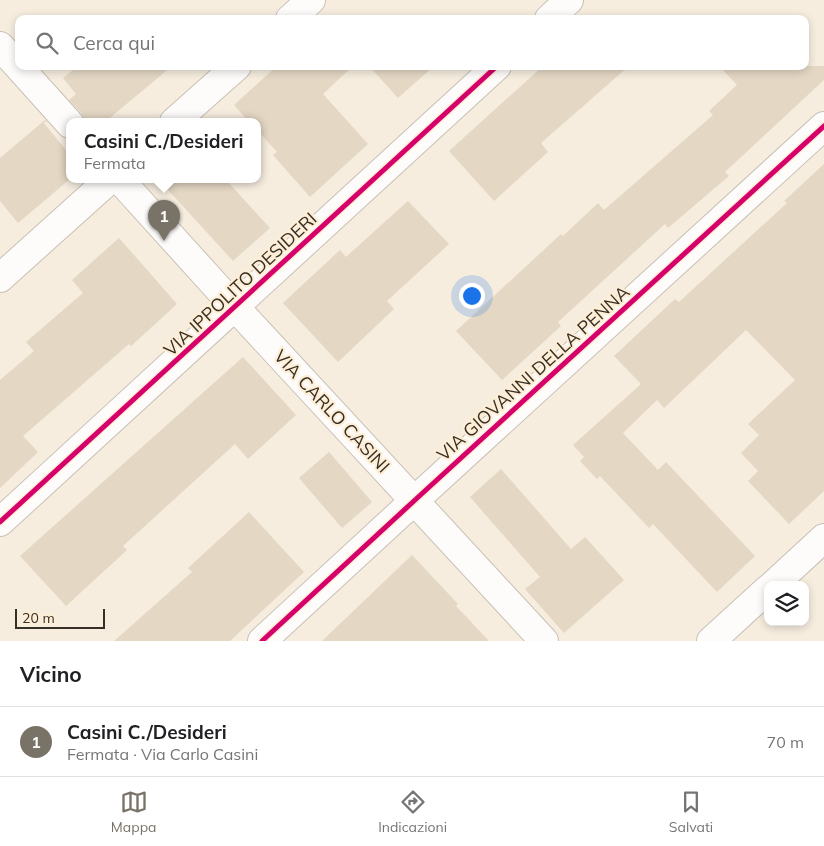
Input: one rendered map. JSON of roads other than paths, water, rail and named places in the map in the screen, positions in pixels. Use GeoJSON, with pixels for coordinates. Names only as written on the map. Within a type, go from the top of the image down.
{"type":"FeatureCollection","features":[{"type":"Feature","properties":{"kind":"street"},"geometry":{"type":"LineString","coordinates":[[294,15],[311,0]]}},
{"type":"Feature","properties":{"kind":"street"},"geometry":{"type":"LineString","coordinates":[[553,15],[569,0]]}},
{"type":"Feature","properties":{"kind":"street"},"geometry":{"type":"LineString","coordinates":[[0,46],[15,63]]}},
{"type":"Feature","properties":{"kind":"street"},"geometry":{"type":"LineString","coordinates":[[22,70],[66,120]]}},
{"type":"Feature","properties":{"kind":"street"},"geometry":{"type":"LineString","coordinates":[[178,118],[232,70]]}},
{"type":"Feature","properties":{"kind":"street","name":"VIA IPPOLITO DESIDERI"},"geometry":{"type":"LineString","coordinates":[[0,522],[493,70]]}},
{"type":"Feature","properties":{"kind":"street","name":"VIA GIOVANNI DELLA PENNA"},"geometry":{"type":"LineString","coordinates":[[262,641],[824,126]]}},
{"type":"Feature","properties":{"kind":"street"},"geometry":{"type":"LineString","coordinates":[[0,278],[106,183]]}},
{"type":"Feature","properties":{"kind":"street","name":"VIA CARLO CASINI"},"geometry":{"type":"LineString","coordinates":[[123,183],[544,641]]}},
{"type":"Feature","properties":{"kind":"street"},"geometry":{"type":"LineString","coordinates":[[777,581],[824,538]]}},
{"type":"Feature","properties":{"kind":"street"},"geometry":{"type":"LineString","coordinates":[[711,641],[764,593]]}},
{"type":"Feature","properties":{"kind":"place","name":"Casini C./Desideri"},"geometry":{"type":"Point","coordinates":[164,241]}}]}
